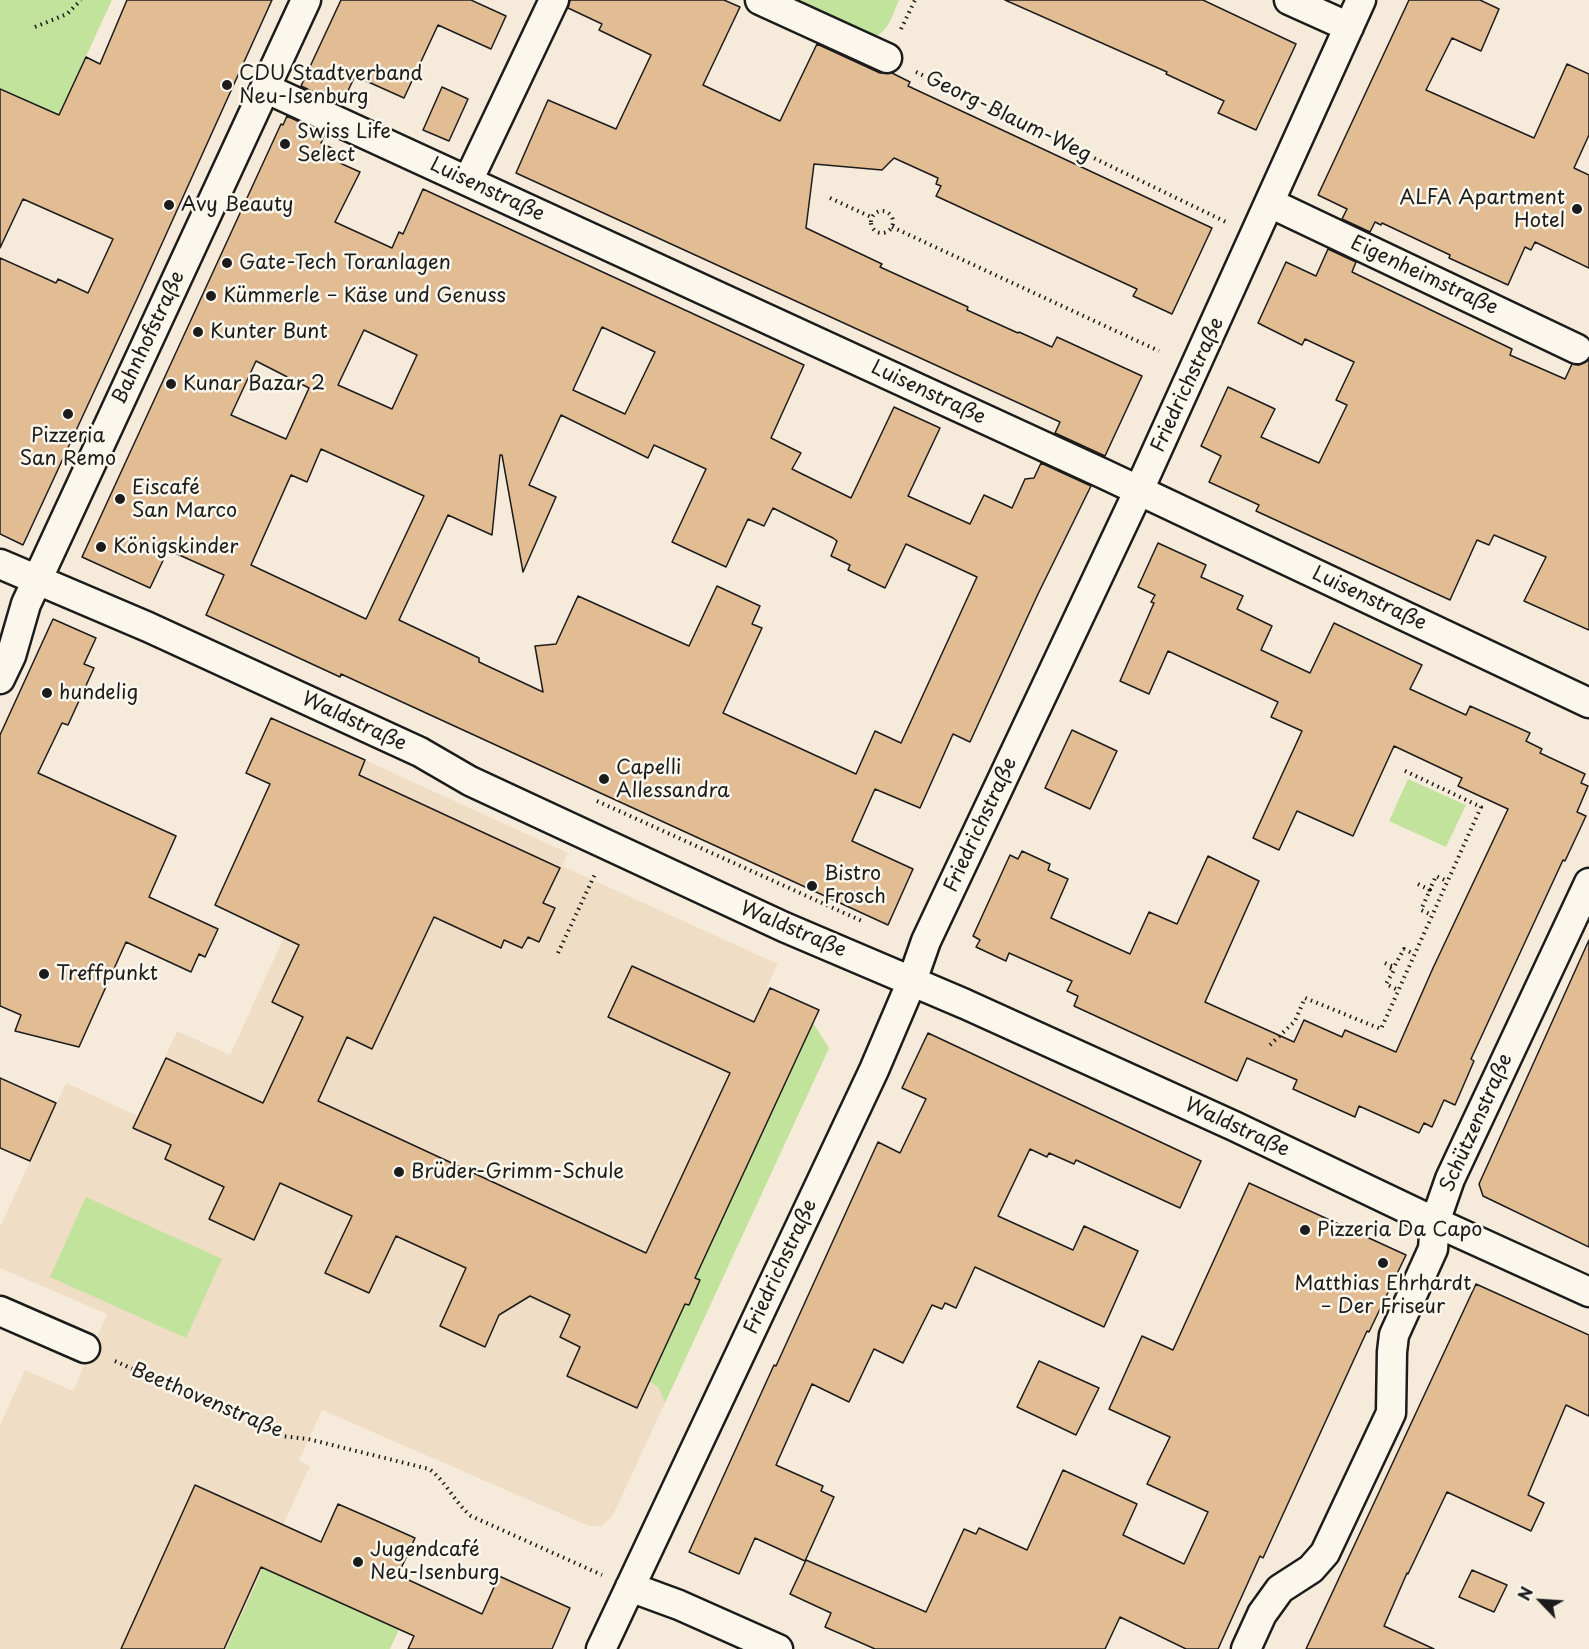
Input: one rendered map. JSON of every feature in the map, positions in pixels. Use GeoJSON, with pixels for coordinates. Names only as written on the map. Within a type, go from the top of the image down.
{"type":"FeatureCollection","features":[{"type":"Feature","properties":{"kind":"street","name":"Bahnhofstraße"},"geometry":{"type":"LineString","coordinates":[[0,679],[11,656],[27,604],[306,0]]}},
{"type":"Feature","properties":{"kind":"street"},"geometry":{"type":"LineString","coordinates":[[468,181],[554,0]]}},
{"type":"Feature","properties":{"kind":"street"},"geometry":{"type":"LineString","coordinates":[[760,0],[888,58]]}},
{"type":"Feature","properties":{"kind":"street"},"geometry":{"type":"LineString","coordinates":[[1289,0],[1349,27]]}},
{"type":"Feature","properties":{"kind":"street","name":"Friedrichstraße"},"geometry":{"type":"LineString","coordinates":[[601,1649],[874,1070],[912,981],[926,941],[1139,490],[1361,0]]}},
{"type":"Feature","properties":{"kind":"street","name":"Luisenstraße"},"geometry":{"type":"LineString","coordinates":[[265,88],[1139,490],[1589,703]]}},
{"type":"Feature","properties":{"kind":"street","name":"Eigenheimstraße"},"geometry":{"type":"LineString","coordinates":[[1270,203],[1577,349]]}},
{"type":"Feature","properties":{"kind":"street","name":"Waldstraße"},"geometry":{"type":"LineString","coordinates":[[0,564],[148,627],[409,747],[470,781],[784,927],[912,981],[1224,1121],[1435,1222],[1589,1292]]}},
{"type":"Feature","properties":{"kind":"street","name":"Schützenstraße"},"geometry":{"type":"LineString","coordinates":[[1246,1649],[1262,1614],[1280,1589],[1311,1569],[1325,1553],[1391,1413],[1394,1335],[1433,1249],[1435,1222],[1450,1179],[1589,883]]}},
{"type":"Feature","properties":{"kind":"street"},"geometry":{"type":"LineString","coordinates":[[0,1311],[85,1348]]}},
{"type":"Feature","properties":{"kind":"street"},"geometry":{"type":"LineString","coordinates":[[630,1587],[679,1605],[778,1649]]}},
{"type":"Feature","properties":{"kind":"path"},"geometry":{"type":"LineString","coordinates":[[35,27],[67,14],[81,0]]}},
{"type":"Feature","properties":{"kind":"path","name":"Georg-Blaum-Weg"},"geometry":{"type":"LineString","coordinates":[[888,58],[1256,236]]}},
{"type":"Feature","properties":{"kind":"path"},"geometry":{"type":"LineString","coordinates":[[830,198],[871,217]]}},
{"type":"Feature","properties":{"kind":"path"},"geometry":{"type":"LineString","coordinates":[[877,211],[886,211],[893,218],[892,227],[886,233],[877,232],[871,226],[871,217],[877,211]]}},
{"type":"Feature","properties":{"kind":"path"},"geometry":{"type":"LineString","coordinates":[[892,227],[1159,351]]}},
{"type":"Feature","properties":{"kind":"path"},"geometry":{"type":"LineString","coordinates":[[1270,1045],[1295,1021],[1305,998],[1381,1029],[1481,807],[1401,769]]}},
{"type":"Feature","properties":{"kind":"path"},"geometry":{"type":"LineString","coordinates":[[558,953],[597,868]]}},
{"type":"Feature","properties":{"kind":"path"},"geometry":{"type":"LineString","coordinates":[[1432,915],[1421,910],[1430,890],[1419,886],[1429,892],[1436,876],[1447,881]]}},
{"type":"Feature","properties":{"kind":"path"},"geometry":{"type":"LineString","coordinates":[[1398,990],[1386,984],[1394,970],[1385,964],[1394,967],[1404,949],[1414,954]]}},
{"type":"Feature","properties":{"kind":"path","name":"Beethovenstraße"},"geometry":{"type":"LineString","coordinates":[[85,1348],[281,1436],[308,1439],[429,1469],[438,1475],[462,1509],[471,1516],[604,1576]]}},
{"type":"Feature","properties":{"kind":"shaded area","name":"Brüder-Grimm-Schule"},"geometry":{"type":"Polygon","coordinates":[[[365,760],[568,853],[562,866],[778,964],[767,987],[819,1010],[813,1023],[829,1048],[613,1515],[602,1526],[589,1526],[322,1410],[299,1460],[310,1466],[226,1649],[0,1649],[0,1425],[25,1370],[73,1391],[107,1314],[0,1268],[0,1227],[66,1083],[138,1116],[177,1031],[230,1055],[365,760]]]}},
{"type":"Feature","properties":{"kind":"green space"},"geometry":{"type":"Polygon","coordinates":[[[0,0],[112,0],[59,115],[0,89],[0,0]]]}},
{"type":"Feature","properties":{"kind":"green space"},"geometry":{"type":"Polygon","coordinates":[[[784,0],[899,0],[885,29],[869,38],[784,0]]]}},
{"type":"Feature","properties":{"kind":"green space"},"geometry":{"type":"Polygon","coordinates":[[[1408,779],[1466,805],[1446,847],[1389,821],[1408,779]]]}},
{"type":"Feature","properties":{"kind":"green space"},"geometry":{"type":"Polygon","coordinates":[[[813,1023],[829,1048],[665,1403],[659,1388],[649,1381],[685,1304],[689,1305],[699,1280],[695,1278],[813,1023]]]}},
{"type":"Feature","properties":{"kind":"green space"},"geometry":{"type":"Polygon","coordinates":[[[86,1197],[222,1259],[186,1338],[50,1277],[86,1197]]]}},
{"type":"Feature","properties":{"kind":"green space"},"geometry":{"type":"Polygon","coordinates":[[[263,1568],[399,1629],[390,1649],[226,1649],[263,1568]]]}},
{"type":"Feature","properties":{"kind":"building"},"geometry":{"type":"Polygon","coordinates":[[[127,0],[272,0],[23,545],[0,534],[0,258],[56,283],[58,279],[88,293],[113,239],[23,199],[0,248],[0,89],[59,115],[86,57],[100,64],[127,0]]]}},
{"type":"Feature","properties":{"kind":"building"},"geometry":{"type":"Polygon","coordinates":[[[341,0],[471,0],[506,16],[491,49],[438,25],[404,98],[355,76],[339,104],[301,86],[341,0]]]}},
{"type":"Feature","properties":{"kind":"building"},"geometry":{"type":"Polygon","coordinates":[[[570,0],[724,0],[740,7],[703,85],[780,121],[817,44],[880,73],[892,73],[910,82],[908,86],[1212,228],[1172,314],[1133,296],[1137,289],[936,196],[941,186],[936,184],[938,178],[894,158],[882,170],[814,164],[806,228],[882,264],[880,267],[968,307],[967,310],[1018,333],[1052,347],[1057,337],[1142,376],[1105,456],[1055,433],[1060,422],[516,173],[548,100],[616,129],[651,55],[599,30],[602,24],[568,8],[570,0]]]}},
{"type":"Feature","properties":{"kind":"building"},"geometry":{"type":"Polygon","coordinates":[[[1005,0],[1203,0],[1296,44],[1256,130],[1218,113],[1224,101],[1166,74],[1167,72],[1005,0]]]}},
{"type":"Feature","properties":{"kind":"building"},"geometry":{"type":"Polygon","coordinates":[[[1409,0],[1480,0],[1499,9],[1481,51],[1452,38],[1426,90],[1534,138],[1567,64],[1589,74],[1589,135],[1574,168],[1589,175],[1589,268],[1535,242],[1531,250],[1525,247],[1508,285],[1449,258],[1450,255],[1382,223],[1381,225],[1375,222],[1370,232],[1342,219],[1347,209],[1318,195],[1409,0]]]}},
{"type":"Feature","properties":{"kind":"building"},"geometry":{"type":"Polygon","coordinates":[[[442,87],[468,99],[449,141],[423,130],[442,87]]]}},
{"type":"Feature","properties":{"kind":"building"},"geometry":{"type":"Polygon","coordinates":[[[287,116],[325,134],[321,143],[344,154],[340,163],[360,172],[335,222],[392,248],[399,232],[403,234],[423,189],[804,365],[771,438],[801,453],[792,469],[851,498],[894,407],[940,428],[908,496],[970,524],[984,495],[1012,508],[1025,479],[1034,478],[1041,463],[1091,486],[970,742],[953,734],[920,808],[875,789],[852,841],[913,869],[888,925],[341,674],[340,677],[206,615],[224,575],[168,550],[150,588],[82,557],[281,124],[283,125],[287,116]],[[602,327],[573,390],[625,414],[655,352],[602,327]],[[364,330],[338,385],[392,409],[417,355],[364,330]],[[256,361],[231,415],[286,439],[309,388],[256,361]],[[561,415],[529,485],[556,497],[523,572],[502,455],[500,455],[492,535],[448,515],[399,620],[543,692],[535,646],[556,644],[578,596],[689,646],[717,586],[760,606],[752,624],[762,628],[723,713],[856,774],[875,731],[901,743],[977,577],[906,544],[885,588],[848,570],[850,565],[831,556],[837,541],[833,538],[773,508],[764,526],[748,519],[726,567],[672,542],[706,469],[654,445],[648,458],[561,415]],[[321,449],[307,482],[291,475],[251,565],[366,619],[424,496],[321,449]]]}},
{"type":"Feature","properties":{"kind":"building"},"geometry":{"type":"Polygon","coordinates":[[[1328,249],[1356,262],[1352,272],[1512,349],[1510,355],[1565,379],[1572,364],[1579,365],[1589,360],[1589,630],[1524,601],[1546,557],[1494,535],[1489,545],[1477,540],[1450,600],[1256,511],[1259,505],[1209,482],[1221,456],[1201,446],[1228,387],[1275,409],[1261,437],[1319,463],[1347,405],[1336,400],[1354,362],[1305,339],[1302,345],[1258,323],[1286,262],[1316,276],[1328,249]]]}},
{"type":"Feature","properties":{"kind":"building"},"geometry":{"type":"Polygon","coordinates":[[[1158,543],[1206,565],[1201,577],[1243,596],[1237,609],[1272,626],[1261,650],[1310,673],[1334,623],[1422,665],[1410,689],[1466,715],[1470,706],[1530,733],[1526,741],[1542,749],[1540,753],[1585,774],[1581,783],[1588,786],[1577,812],[1586,816],[1565,861],[1563,860],[1471,1059],[1474,1061],[1455,1105],[1444,1100],[1432,1127],[1424,1123],[1419,1133],[1359,1106],[1355,1117],[1293,1089],[1297,1080],[1247,1058],[1237,1081],[1074,1006],[1078,996],[1067,991],[1072,981],[1009,953],[1006,961],[976,947],[980,940],[973,936],[1010,855],[1018,859],[1022,851],[1050,864],[1048,870],[1068,879],[1051,918],[1130,954],[1149,912],[1177,924],[1208,856],[1259,881],[1205,1002],[1294,1042],[1304,1020],[1342,1037],[1345,1030],[1396,1052],[1508,809],[1458,786],[1462,778],[1394,746],[1353,836],[1297,811],[1279,850],[1253,838],[1302,731],[1271,717],[1278,702],[1168,651],[1149,694],[1120,681],[1154,603],[1151,602],[1155,595],[1138,587],[1158,543]]]}},
{"type":"Feature","properties":{"kind":"building"},"geometry":{"type":"Polygon","coordinates":[[[53,619],[96,638],[84,664],[94,668],[68,725],[62,723],[38,773],[176,836],[149,897],[218,929],[205,957],[199,954],[191,972],[126,942],[79,1047],[15,1031],[21,1015],[0,1006],[0,735],[53,619]]]}},
{"type":"Feature","properties":{"kind":"building"},"geometry":{"type":"Polygon","coordinates":[[[271,718],[365,760],[359,775],[560,868],[543,903],[555,908],[539,942],[528,937],[522,948],[504,940],[501,948],[434,917],[372,1049],[347,1037],[318,1101],[646,1253],[730,1073],[608,1017],[632,966],[754,1022],[770,988],[819,1010],[695,1278],[700,1280],[689,1305],[685,1304],[637,1408],[567,1376],[580,1347],[560,1337],[570,1315],[530,1296],[499,1315],[485,1347],[440,1326],[466,1268],[396,1236],[369,1293],[325,1273],[352,1216],[280,1183],[254,1240],[209,1219],[224,1187],[165,1159],[171,1145],[133,1128],[166,1058],[263,1103],[303,1017],[272,1002],[299,945],[215,905],[270,784],[246,773],[271,718]]]}},
{"type":"Feature","properties":{"kind":"building"},"geometry":{"type":"Polygon","coordinates":[[[1072,730],[1117,751],[1090,809],[1045,788],[1072,730]]]}},
{"type":"Feature","properties":{"kind":"building"},"geometry":{"type":"Polygon","coordinates":[[[1589,940],[1589,1247],[1483,1196],[1479,1184],[1589,940]]]}},
{"type":"Feature","properties":{"kind":"building"},"geometry":{"type":"Polygon","coordinates":[[[928,1033],[1201,1161],[1180,1208],[1076,1160],[1074,1164],[1049,1153],[1047,1157],[1030,1149],[998,1216],[1073,1250],[1084,1226],[1138,1251],[1104,1327],[975,1267],[956,1308],[945,1303],[942,1309],[932,1305],[903,1363],[874,1349],[849,1402],[812,1384],[776,1465],[823,1486],[821,1491],[834,1497],[805,1561],[755,1538],[739,1574],[689,1552],[878,1142],[900,1153],[926,1099],[902,1088],[928,1033]]]}},
{"type":"Feature","properties":{"kind":"building"},"geometry":{"type":"Polygon","coordinates":[[[0,1078],[56,1103],[30,1161],[0,1148],[0,1078]]]}},
{"type":"Feature","properties":{"kind":"building"},"geometry":{"type":"Polygon","coordinates":[[[1249,1183],[1406,1255],[1369,1332],[1367,1331],[1263,1558],[1260,1556],[1218,1649],[1186,1649],[1120,1617],[1105,1649],[875,1649],[825,1627],[831,1613],[790,1594],[806,1560],[926,1612],[964,1529],[976,1534],[979,1528],[1027,1550],[1063,1470],[1137,1504],[1123,1535],[1184,1564],[1208,1512],[1147,1484],[1170,1437],[1109,1409],[1142,1336],[1173,1350],[1249,1183]]]}},
{"type":"Feature","properties":{"kind":"building"},"geometry":{"type":"Polygon","coordinates":[[[1476,1284],[1589,1335],[1589,1416],[1566,1405],[1528,1495],[1544,1503],[1531,1531],[1447,1492],[1384,1626],[1434,1649],[1306,1649],[1476,1284]]]}},
{"type":"Feature","properties":{"kind":"building"},"geometry":{"type":"Polygon","coordinates":[[[1039,1361],[1099,1388],[1076,1435],[1017,1407],[1039,1361]]]}},
{"type":"Feature","properties":{"kind":"building"},"geometry":{"type":"Polygon","coordinates":[[[195,1485],[321,1542],[338,1504],[415,1538],[398,1575],[482,1614],[499,1576],[570,1608],[552,1649],[408,1649],[414,1636],[261,1567],[224,1649],[121,1649],[195,1485]]]}},
{"type":"Feature","properties":{"kind":"building"},"geometry":{"type":"Polygon","coordinates":[[[1472,1570],[1507,1585],[1494,1612],[1459,1597],[1472,1570]]]}},
{"type":"Feature","properties":{"kind":"place","name":"CDU Stadtverband Neu-Isenburg"},"geometry":{"type":"Point","coordinates":[227,85]}},
{"type":"Feature","properties":{"kind":"place","name":"Swiss Life Select"},"geometry":{"type":"Point","coordinates":[285,144]}},
{"type":"Feature","properties":{"kind":"place","name":"Avy Beauty"},"geometry":{"type":"Point","coordinates":[169,205]}},
{"type":"Feature","properties":{"kind":"place","name":"ALFA Apartment Hotel"},"geometry":{"type":"Point","coordinates":[1577,209]}},
{"type":"Feature","properties":{"kind":"place","name":"Gate-Tech Toranlagen"},"geometry":{"type":"Point","coordinates":[227,263]}},
{"type":"Feature","properties":{"kind":"place","name":"Kümmerle – Käse und Genuss"},"geometry":{"type":"Point","coordinates":[211,296]}},
{"type":"Feature","properties":{"kind":"place","name":"Kunter Bunt"},"geometry":{"type":"Point","coordinates":[198,332]}},
{"type":"Feature","properties":{"kind":"place","name":"Kunar Bazar 2"},"geometry":{"type":"Point","coordinates":[171,384]}},
{"type":"Feature","properties":{"kind":"place","name":"Pizzeria San Remo"},"geometry":{"type":"Point","coordinates":[68,414]}},
{"type":"Feature","properties":{"kind":"place","name":"Eiscafé San Marco"},"geometry":{"type":"Point","coordinates":[120,499]}},
{"type":"Feature","properties":{"kind":"place","name":"Königskinder"},"geometry":{"type":"Point","coordinates":[101,547]}},
{"type":"Feature","properties":{"kind":"place","name":"hundelig"},"geometry":{"type":"Point","coordinates":[47,693]}},
{"type":"Feature","properties":{"kind":"place","name":"Capelli Allessandra"},"geometry":{"type":"Point","coordinates":[604,779]}},
{"type":"Feature","properties":{"kind":"place","name":"Bistro Frosch"},"geometry":{"type":"Point","coordinates":[812,886]}},
{"type":"Feature","properties":{"kind":"place","name":"Treffpunkt"},"geometry":{"type":"Point","coordinates":[44,974]}},
{"type":"Feature","properties":{"kind":"place","name":"Brüder-Grimm-Schule"},"geometry":{"type":"Point","coordinates":[399,1172]}},
{"type":"Feature","properties":{"kind":"place","name":"Pizzeria Da Capo"},"geometry":{"type":"Point","coordinates":[1305,1230]}},
{"type":"Feature","properties":{"kind":"place","name":"Matthias Ehrhardt – Der Friseur"},"geometry":{"type":"Point","coordinates":[1383,1263]}},
{"type":"Feature","properties":{"kind":"place","name":"Jugendcafé Neu-Isenburg"},"geometry":{"type":"Point","coordinates":[358,1562]}}]}
